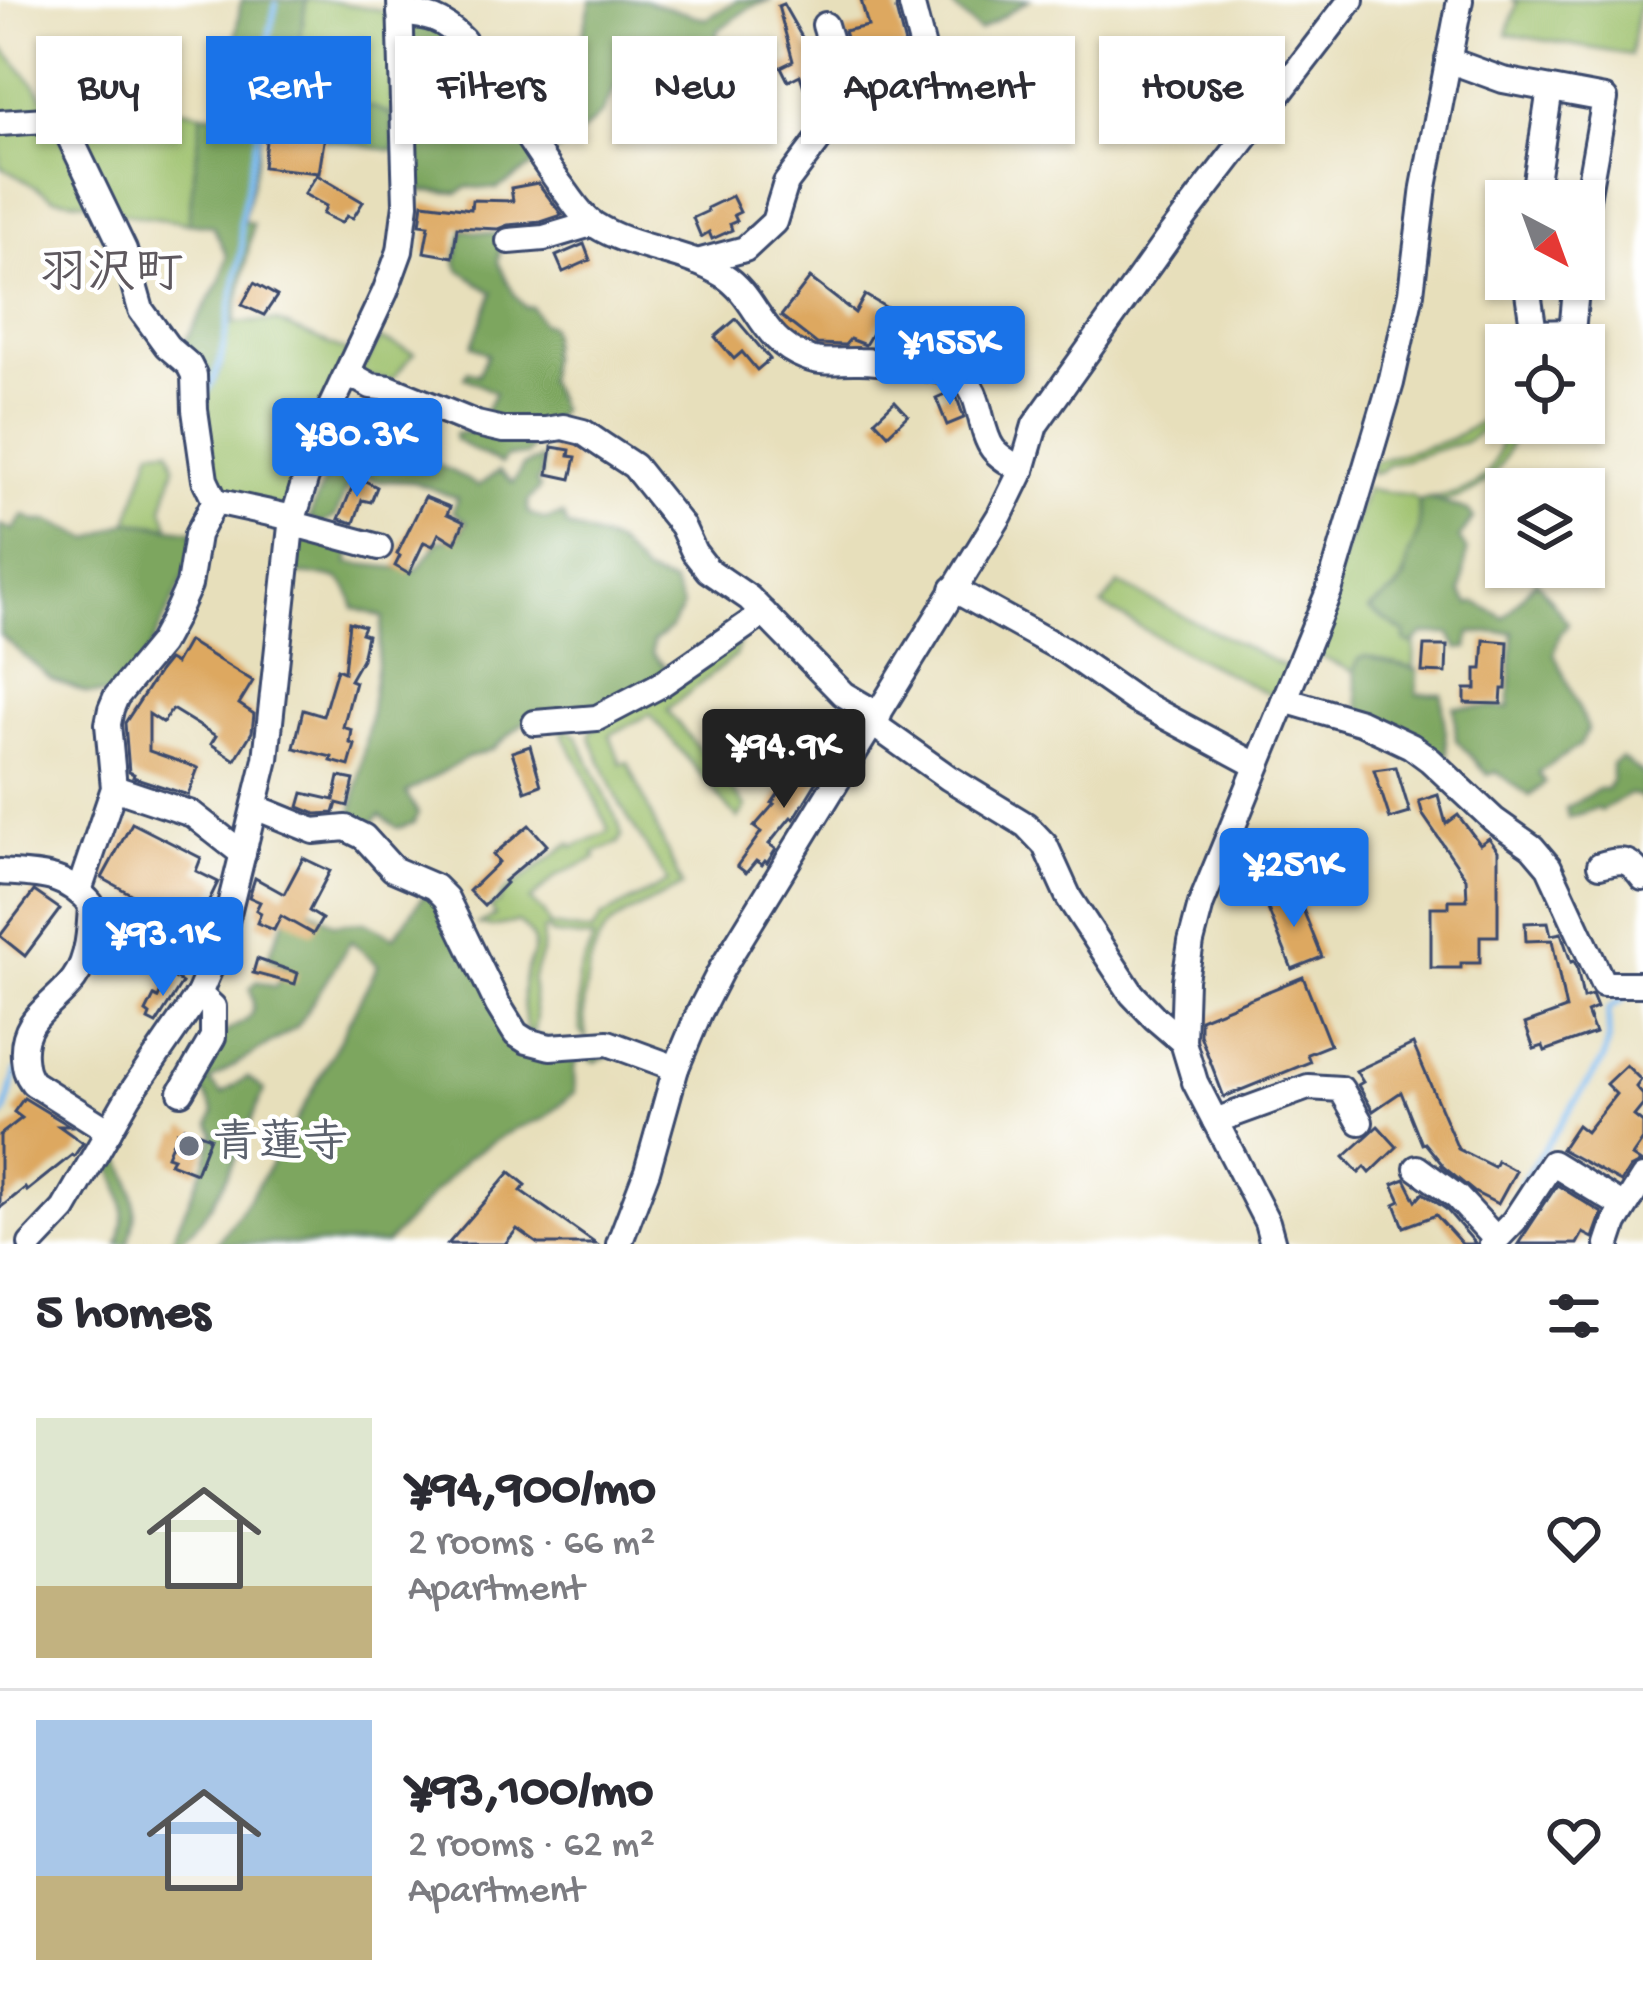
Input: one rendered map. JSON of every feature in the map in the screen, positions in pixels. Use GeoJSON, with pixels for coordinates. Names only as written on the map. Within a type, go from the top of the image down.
{"type":"FeatureCollection","features":[{"type":"Feature","properties":{"kind":"street"},"geometry":{"type":"LineString","coordinates":[[620,1244],[676,1068],[699,1013],[1000,515],[1022,470],[1035,424],[1169,237],[1351,0]]}},
{"type":"Feature","properties":{"kind":"street"},"geometry":{"type":"LineString","coordinates":[[1273,1244],[1267,1222],[1195,1082],[1183,1042],[1185,980],[1196,923],[1329,591],[1391,383],[1411,293],[1424,187],[1460,0]]}},
{"type":"Feature","properties":{"kind":"street"},"geometry":{"type":"LineString","coordinates":[[32,1244],[64,1209],[151,1062],[199,994],[216,959],[266,759],[292,522],[321,428],[394,271],[404,228],[400,6],[431,16],[462,40],[547,169],[592,224],[724,275],[741,291],[768,333],[802,357],[915,367],[959,376],[971,386],[988,442],[1022,470]]}},
{"type":"Feature","properties":{"kind":"street"},"geometry":{"type":"LineString","coordinates":[[912,6],[919,36]]}},
{"type":"Feature","properties":{"kind":"street"},"geometry":{"type":"LineString","coordinates":[[825,25],[828,36]]}},
{"type":"Feature","properties":{"kind":"street"},"geometry":{"type":"LineString","coordinates":[[1448,60],[1502,80],[1605,99],[1590,180]]}},
{"type":"Feature","properties":{"kind":"street"},"geometry":{"type":"LineString","coordinates":[[1536,180],[1550,89]]}},
{"type":"Feature","properties":{"kind":"street"},"geometry":{"type":"LineString","coordinates":[[0,123],[61,119],[124,250],[141,310],[194,375],[205,480],[215,501],[380,547]]}},
{"type":"Feature","properties":{"kind":"street"},"geometry":{"type":"LineString","coordinates":[[697,262],[745,249],[773,222],[786,183],[815,144]]}},
{"type":"Feature","properties":{"kind":"street"},"geometry":{"type":"LineString","coordinates":[[509,241],[544,238],[592,224]]}},
{"type":"Feature","properties":{"kind":"street"},"geometry":{"type":"LineString","coordinates":[[348,373],[371,386],[389,388],[477,424],[503,430],[563,427],[583,432],[634,466],[682,526],[708,570],[748,598],[843,694],[949,778],[1026,826],[1045,845],[1069,898],[1132,994],[1183,1042]]}},
{"type":"Feature","properties":{"kind":"street"},"geometry":{"type":"LineString","coordinates":[[80,891],[114,788],[111,709],[173,620],[189,585],[196,536],[215,501]]}},
{"type":"Feature","properties":{"kind":"street"},"geometry":{"type":"LineString","coordinates":[[953,589],[1065,651],[1135,700],[1256,765]]}},
{"type":"Feature","properties":{"kind":"street"},"geometry":{"type":"LineString","coordinates":[[535,723],[597,718],[660,686],[764,614]]}},
{"type":"Feature","properties":{"kind":"street"},"geometry":{"type":"LineString","coordinates":[[1284,700],[1360,722],[1430,760],[1493,820],[1542,857],[1603,984],[1643,984]]}},
{"type":"Feature","properties":{"kind":"street"},"geometry":{"type":"LineString","coordinates":[[114,788],[192,814],[243,854]]}},
{"type":"Feature","properties":{"kind":"street"},"geometry":{"type":"LineString","coordinates":[[255,808],[314,831],[346,828],[364,837],[393,869],[435,887],[446,898],[498,1005],[516,1034],[527,1041],[550,1047],[608,1043],[676,1068]]}},
{"type":"Feature","properties":{"kind":"street"},"geometry":{"type":"LineString","coordinates":[[1600,865],[1621,860],[1643,878]]}},
{"type":"Feature","properties":{"kind":"street"},"geometry":{"type":"LineString","coordinates":[[0,872],[49,876],[80,891],[92,904],[90,933],[76,977],[31,1023],[23,1043],[26,1073],[33,1084],[109,1131]]}},
{"type":"Feature","properties":{"kind":"street"},"geometry":{"type":"LineString","coordinates":[[182,1092],[213,1036],[213,1007],[199,994]]}},
{"type":"Feature","properties":{"kind":"street"},"geometry":{"type":"LineString","coordinates":[[1215,1121],[1308,1087],[1342,1089],[1360,1122]]}},
{"type":"Feature","properties":{"kind":"street"},"geometry":{"type":"LineString","coordinates":[[1417,1168],[1457,1197],[1494,1242],[1514,1221],[1552,1163],[1624,1207]]}},
{"type":"Feature","properties":{"kind":"street"},"geometry":{"type":"LineString","coordinates":[[1608,1244],[1643,1178]]}},
{"type":"Feature","properties":{"kind":"green space"},"geometry":{"type":"Polygon","coordinates":[[[241,0],[306,0],[301,36],[236,36],[241,0]]]}},
{"type":"Feature","properties":{"kind":"green space"},"geometry":{"type":"Polygon","coordinates":[[[306,0],[392,12],[393,116],[371,107],[371,36],[301,36],[306,0]]]}},
{"type":"Feature","properties":{"kind":"green space"},"geometry":{"type":"Polygon","coordinates":[[[591,0],[643,0],[706,19],[738,0],[772,0],[750,7],[717,36],[612,36],[612,94],[588,126],[588,36],[582,36],[591,0]]]}},
{"type":"Feature","properties":{"kind":"green space"},"geometry":{"type":"Polygon","coordinates":[[[946,0],[1029,0],[979,31],[946,0]]]}},
{"type":"Feature","properties":{"kind":"green space"},"geometry":{"type":"Polygon","coordinates":[[[1513,0],[1643,0],[1631,55],[1507,34],[1517,3],[1513,0]]]}},
{"type":"Feature","properties":{"kind":"green space"},"geometry":{"type":"Polygon","coordinates":[[[411,12],[459,36],[411,36],[411,12]]]}},
{"type":"Feature","properties":{"kind":"green space"},"geometry":{"type":"Polygon","coordinates":[[[0,45],[36,87],[36,114],[0,116],[0,45]]]}},
{"type":"Feature","properties":{"kind":"green space"},"geometry":{"type":"Polygon","coordinates":[[[371,107],[393,116],[395,151],[351,144],[371,144],[371,107]]]}},
{"type":"Feature","properties":{"kind":"green space"},"geometry":{"type":"Polygon","coordinates":[[[182,109],[202,113],[188,223],[111,212],[76,144],[182,144],[182,109]]]}},
{"type":"Feature","properties":{"kind":"green space"},"geometry":{"type":"Polygon","coordinates":[[[202,113],[206,114],[206,144],[259,144],[243,221],[253,224],[234,324],[229,324],[221,367],[208,394],[197,364],[180,350],[221,280],[227,256],[213,226],[188,223],[202,113]]]}},
{"type":"Feature","properties":{"kind":"green space"},"geometry":{"type":"Polygon","coordinates":[[[36,126],[36,144],[64,144],[95,203],[54,198],[0,166],[0,129],[36,126]]]}},
{"type":"Feature","properties":{"kind":"green space"},"geometry":{"type":"Polygon","coordinates":[[[412,144],[568,144],[497,189],[413,190],[412,144]]]}},
{"type":"Feature","properties":{"kind":"green space"},"geometry":{"type":"Polygon","coordinates":[[[463,230],[503,235],[498,262],[515,296],[525,307],[532,307],[541,323],[549,325],[551,335],[547,379],[560,411],[548,426],[528,438],[531,448],[526,455],[506,457],[501,464],[455,440],[455,434],[478,430],[491,420],[485,411],[495,393],[464,377],[468,371],[478,375],[488,354],[472,345],[493,292],[459,270],[456,261],[463,230]]]}},
{"type":"Feature","properties":{"kind":"green space"},"geometry":{"type":"Polygon","coordinates":[[[275,321],[348,352],[287,509],[217,496],[206,415],[229,323],[275,321]]]}},
{"type":"Feature","properties":{"kind":"green space"},"geometry":{"type":"Polygon","coordinates":[[[380,339],[414,353],[392,380],[359,375],[380,339]]]}},
{"type":"Feature","properties":{"kind":"green space"},"geometry":{"type":"Polygon","coordinates":[[[1485,419],[1485,430],[1466,441],[1371,474],[1373,462],[1449,440],[1485,419]]]}},
{"type":"Feature","properties":{"kind":"green space"},"geometry":{"type":"Polygon","coordinates":[[[362,431],[386,435],[391,448],[478,486],[499,471],[513,483],[523,466],[542,458],[541,477],[536,482],[540,488],[528,501],[528,513],[545,520],[563,515],[567,526],[617,544],[645,574],[673,584],[683,607],[670,629],[653,642],[652,653],[668,670],[602,710],[535,713],[493,749],[467,758],[406,793],[418,813],[414,823],[398,828],[380,815],[367,828],[351,820],[383,617],[354,608],[346,587],[334,577],[295,574],[299,540],[319,532],[353,542],[348,563],[417,570],[439,541],[457,538],[467,522],[453,512],[457,498],[414,482],[375,480],[354,471],[335,517],[321,524],[309,518],[330,466],[362,431]]]}},
{"type":"Feature","properties":{"kind":"green space"},"geometry":{"type":"Polygon","coordinates":[[[1500,444],[1509,444],[1497,468],[1491,468],[1500,444]]]}},
{"type":"Feature","properties":{"kind":"green space"},"geometry":{"type":"Polygon","coordinates":[[[170,448],[175,466],[163,508],[169,526],[128,522],[152,449],[170,448]]]}},
{"type":"Feature","properties":{"kind":"green space"},"geometry":{"type":"Polygon","coordinates":[[[1485,475],[1485,483],[1467,494],[1448,500],[1428,498],[1459,492],[1485,475]]]}},
{"type":"Feature","properties":{"kind":"green space"},"geometry":{"type":"Polygon","coordinates":[[[1366,489],[1410,495],[1419,501],[1419,530],[1401,583],[1369,610],[1415,642],[1414,669],[1365,656],[1354,672],[1310,652],[1366,489]]]}},
{"type":"Feature","properties":{"kind":"green space"},"geometry":{"type":"Polygon","coordinates":[[[1428,498],[1468,511],[1474,518],[1459,538],[1467,551],[1461,593],[1469,604],[1476,602],[1504,618],[1529,588],[1542,588],[1568,623],[1554,653],[1588,729],[1580,745],[1538,773],[1545,783],[1530,796],[1496,772],[1488,775],[1456,740],[1454,707],[1509,708],[1513,632],[1470,633],[1468,648],[1458,649],[1450,634],[1423,634],[1413,644],[1405,642],[1405,633],[1369,610],[1405,578],[1419,530],[1419,501],[1428,498]]]}},
{"type":"Feature","properties":{"kind":"green space"},"geometry":{"type":"Polygon","coordinates":[[[24,515],[90,539],[128,522],[193,531],[193,559],[127,698],[87,693],[51,679],[0,635],[0,525],[13,530],[24,515]]]}},
{"type":"Feature","properties":{"kind":"green space"},"geometry":{"type":"Polygon","coordinates":[[[1119,584],[1291,670],[1278,699],[1102,605],[1119,584]]]}},
{"type":"Feature","properties":{"kind":"green space"},"geometry":{"type":"Polygon","coordinates":[[[742,634],[735,656],[667,710],[746,807],[738,819],[650,714],[610,735],[621,764],[628,762],[682,886],[605,931],[588,975],[586,1038],[580,1032],[578,977],[593,939],[543,930],[542,953],[532,980],[536,1018],[528,1036],[523,986],[533,938],[518,922],[491,927],[478,924],[495,916],[491,907],[502,894],[570,843],[573,847],[609,831],[562,726],[577,736],[622,836],[618,843],[594,853],[596,858],[556,876],[530,901],[550,926],[592,932],[602,917],[668,882],[621,806],[591,730],[742,634]]]}},
{"type":"Feature","properties":{"kind":"green space"},"geometry":{"type":"Polygon","coordinates":[[[1365,656],[1418,670],[1417,694],[1442,694],[1447,755],[1442,760],[1361,716],[1354,670],[1358,659],[1365,656]]]}},
{"type":"Feature","properties":{"kind":"green space"},"geometry":{"type":"Polygon","coordinates":[[[1621,758],[1643,774],[1643,802],[1630,794],[1600,811],[1596,808],[1568,818],[1566,808],[1607,789],[1612,764],[1621,758]]]}},
{"type":"Feature","properties":{"kind":"green space"},"geometry":{"type":"Polygon","coordinates":[[[436,878],[519,1031],[607,1057],[595,1062],[580,1056],[574,1068],[575,1092],[544,1119],[516,1128],[467,1158],[386,1244],[216,1244],[283,1144],[378,965],[351,941],[297,1027],[209,1081],[222,1094],[247,1077],[264,1090],[214,1200],[185,1236],[170,1244],[214,1133],[210,1125],[214,1113],[205,1094],[187,1087],[214,1043],[250,1016],[250,989],[257,981],[275,987],[286,968],[268,957],[294,898],[334,924],[365,922],[394,937],[436,878]]]}},
{"type":"Feature","properties":{"kind":"green space"},"geometry":{"type":"Polygon","coordinates":[[[120,1155],[134,1199],[128,1244],[118,1244],[123,1203],[110,1163],[120,1155]]]}},
{"type":"Feature","properties":{"kind":"building"},"geometry":{"type":"Polygon","coordinates":[[[861,0],[897,0],[903,36],[845,36],[844,31],[868,26],[861,0]]]}},
{"type":"Feature","properties":{"kind":"building"},"geometry":{"type":"Polygon","coordinates":[[[783,4],[801,36],[801,78],[788,81],[781,67],[793,61],[778,6],[783,4]]]}},
{"type":"Feature","properties":{"kind":"building"},"geometry":{"type":"Polygon","coordinates":[[[266,144],[324,144],[319,173],[263,167],[266,144]]]}},
{"type":"Feature","properties":{"kind":"building"},"geometry":{"type":"Polygon","coordinates":[[[317,175],[363,202],[353,218],[347,216],[341,223],[323,214],[326,206],[304,194],[317,175]]]}},
{"type":"Feature","properties":{"kind":"building"},"geometry":{"type":"Polygon","coordinates":[[[538,183],[562,215],[498,229],[457,227],[453,257],[424,252],[429,225],[420,224],[423,203],[471,209],[472,200],[513,201],[511,188],[538,183]]]}},
{"type":"Feature","properties":{"kind":"building"},"geometry":{"type":"Polygon","coordinates":[[[732,196],[740,212],[730,224],[732,230],[712,239],[709,232],[701,237],[693,218],[732,196]]]}},
{"type":"Feature","properties":{"kind":"building"},"geometry":{"type":"Polygon","coordinates":[[[584,244],[590,260],[563,272],[556,256],[584,244]]]}},
{"type":"Feature","properties":{"kind":"building"},"geometry":{"type":"Polygon","coordinates":[[[810,278],[855,313],[865,295],[887,308],[865,345],[850,339],[845,345],[817,344],[781,316],[810,278]]]}},
{"type":"Feature","properties":{"kind":"building"},"geometry":{"type":"Polygon","coordinates":[[[254,283],[277,296],[264,315],[242,305],[254,283]]]}},
{"type":"Feature","properties":{"kind":"building"},"geometry":{"type":"Polygon","coordinates":[[[736,319],[770,359],[757,370],[742,352],[734,359],[715,337],[736,319]]]}},
{"type":"Feature","properties":{"kind":"building"},"geometry":{"type":"Polygon","coordinates":[[[929,329],[950,332],[947,355],[926,352],[929,329]]]}},
{"type":"Feature","properties":{"kind":"building"},"geometry":{"type":"Polygon","coordinates":[[[952,391],[964,418],[947,425],[936,398],[952,391]]]}},
{"type":"Feature","properties":{"kind":"building"},"geometry":{"type":"Polygon","coordinates":[[[895,401],[908,415],[888,434],[875,420],[895,401]]]}},
{"type":"Feature","properties":{"kind":"building"},"geometry":{"type":"Polygon","coordinates":[[[394,408],[418,418],[416,425],[411,424],[405,449],[376,444],[385,412],[392,414],[394,408]]]}},
{"type":"Feature","properties":{"kind":"building"},"geometry":{"type":"Polygon","coordinates":[[[552,447],[570,450],[569,456],[576,457],[571,479],[548,474],[552,447]]]}},
{"type":"Feature","properties":{"kind":"building"},"geometry":{"type":"Polygon","coordinates":[[[363,480],[377,487],[371,502],[362,500],[354,523],[339,519],[354,483],[361,486],[363,480]]]}},
{"type":"Feature","properties":{"kind":"building"},"geometry":{"type":"Polygon","coordinates":[[[425,497],[450,507],[447,514],[464,522],[455,543],[439,533],[433,546],[424,542],[409,574],[395,566],[397,554],[425,497]]]}},
{"type":"Feature","properties":{"kind":"building"},"geometry":{"type":"Polygon","coordinates":[[[349,622],[364,626],[361,633],[367,635],[362,659],[350,680],[355,682],[343,727],[352,730],[350,743],[355,745],[349,766],[294,748],[303,710],[323,716],[337,669],[344,672],[349,622]]]}},
{"type":"Feature","properties":{"kind":"building"},"geometry":{"type":"Polygon","coordinates":[[[1484,640],[1508,642],[1501,704],[1465,703],[1465,689],[1476,689],[1484,640]]]}},
{"type":"Feature","properties":{"kind":"building"},"geometry":{"type":"Polygon","coordinates":[[[188,641],[253,681],[239,704],[254,714],[252,732],[235,760],[211,744],[216,736],[172,709],[163,723],[149,714],[149,751],[198,768],[188,795],[133,777],[125,723],[160,670],[168,660],[175,664],[188,641]]]}},
{"type":"Feature","properties":{"kind":"building"},"geometry":{"type":"Polygon","coordinates":[[[1424,646],[1447,646],[1446,673],[1422,672],[1424,646]]]}},
{"type":"Feature","properties":{"kind":"building"},"geometry":{"type":"Polygon","coordinates":[[[530,746],[541,785],[525,791],[512,752],[530,746]]]}},
{"type":"Feature","properties":{"kind":"building"},"geometry":{"type":"Polygon","coordinates":[[[820,747],[833,755],[794,819],[769,844],[776,849],[767,863],[756,861],[746,873],[737,866],[761,832],[754,827],[820,747]]]}},
{"type":"Feature","properties":{"kind":"building"},"geometry":{"type":"Polygon","coordinates":[[[1396,767],[1410,813],[1390,819],[1374,770],[1396,767]]]}},
{"type":"Feature","properties":{"kind":"building"},"geometry":{"type":"Polygon","coordinates":[[[339,777],[354,780],[348,806],[337,803],[334,813],[316,814],[299,807],[303,793],[334,800],[339,777]]]}},
{"type":"Feature","properties":{"kind":"building"},"geometry":{"type":"Polygon","coordinates":[[[1438,795],[1446,824],[1458,815],[1480,844],[1489,838],[1498,851],[1498,936],[1480,936],[1480,963],[1461,963],[1461,968],[1431,968],[1431,907],[1467,900],[1466,878],[1423,815],[1419,801],[1438,795]]]}},
{"type":"Feature","properties":{"kind":"building"},"geometry":{"type":"Polygon","coordinates":[[[132,823],[201,858],[196,871],[218,882],[201,917],[178,903],[172,917],[102,878],[132,823]]]}},
{"type":"Feature","properties":{"kind":"building"},"geometry":{"type":"Polygon","coordinates":[[[529,825],[547,845],[504,881],[484,906],[469,891],[499,862],[493,855],[529,825]]]}},
{"type":"Feature","properties":{"kind":"building"},"geometry":{"type":"Polygon","coordinates":[[[303,858],[330,871],[309,911],[322,919],[313,934],[281,916],[274,930],[257,923],[260,902],[249,897],[255,878],[284,894],[303,858]]]}},
{"type":"Feature","properties":{"kind":"building"},"geometry":{"type":"Polygon","coordinates":[[[34,891],[60,909],[25,956],[0,936],[34,891]]]}},
{"type":"Feature","properties":{"kind":"building"},"geometry":{"type":"Polygon","coordinates":[[[1296,892],[1322,957],[1292,969],[1266,904],[1296,892]]]}},
{"type":"Feature","properties":{"kind":"building"},"geometry":{"type":"Polygon","coordinates":[[[1548,922],[1551,935],[1561,933],[1577,967],[1583,998],[1592,995],[1597,1008],[1587,1012],[1595,1033],[1545,1051],[1543,1046],[1534,1049],[1525,1024],[1566,1009],[1552,940],[1526,941],[1525,923],[1548,922]]]}},
{"type":"Feature","properties":{"kind":"building"},"geometry":{"type":"Polygon","coordinates":[[[257,959],[298,973],[295,984],[253,973],[257,959]]]}},
{"type":"Feature","properties":{"kind":"building"},"geometry":{"type":"Polygon","coordinates":[[[169,974],[182,983],[156,1024],[146,1012],[169,974]]]}},
{"type":"Feature","properties":{"kind":"building"},"geometry":{"type":"Polygon","coordinates":[[[1303,977],[1330,1045],[1307,1054],[1310,1062],[1224,1097],[1200,1035],[1200,1019],[1303,977]]]}},
{"type":"Feature","properties":{"kind":"building"},"geometry":{"type":"Polygon","coordinates":[[[1413,1044],[1458,1149],[1494,1167],[1497,1161],[1516,1171],[1498,1204],[1474,1192],[1422,1144],[1401,1092],[1373,1111],[1358,1085],[1363,1082],[1356,1071],[1413,1044]]]}},
{"type":"Feature","properties":{"kind":"building"},"geometry":{"type":"Polygon","coordinates":[[[1626,1065],[1641,1080],[1636,1087],[1643,1095],[1643,1105],[1634,1116],[1643,1123],[1643,1140],[1632,1156],[1641,1162],[1621,1182],[1561,1149],[1577,1125],[1586,1132],[1616,1094],[1606,1084],[1626,1065]]]}},
{"type":"Feature","properties":{"kind":"building"},"geometry":{"type":"Polygon","coordinates":[[[24,1098],[70,1126],[59,1126],[83,1143],[74,1156],[0,1208],[0,1135],[22,1118],[14,1112],[24,1098]]]}},
{"type":"Feature","properties":{"kind":"building"},"geometry":{"type":"Polygon","coordinates":[[[1378,1126],[1397,1147],[1370,1173],[1365,1167],[1359,1173],[1344,1157],[1378,1126]]]}},
{"type":"Feature","properties":{"kind":"building","name":"青蓮寺"},"geometry":{"type":"Polygon","coordinates":[[[184,1127],[210,1137],[196,1173],[170,1163],[173,1158],[167,1156],[184,1127]]]}},
{"type":"Feature","properties":{"kind":"building"},"geometry":{"type":"Polygon","coordinates":[[[510,1172],[526,1185],[521,1191],[596,1244],[538,1244],[517,1229],[505,1244],[448,1244],[510,1172]]]}},
{"type":"Feature","properties":{"kind":"building"},"geometry":{"type":"Polygon","coordinates":[[[1405,1179],[1416,1201],[1423,1193],[1446,1209],[1476,1244],[1462,1244],[1436,1215],[1404,1227],[1393,1184],[1405,1179]]]}},
{"type":"Feature","properties":{"kind":"building"},"geometry":{"type":"Polygon","coordinates":[[[1557,1185],[1602,1213],[1593,1238],[1583,1233],[1577,1244],[1518,1244],[1557,1185]]]}},
{"type":"Feature","properties":{"kind":"waterway"},"geometry":{"type":"LineString","coordinates":[[204,399],[220,364],[242,246],[240,222],[267,86],[268,41],[276,4]]}},
{"type":"Feature","properties":{"kind":"waterway"},"geometry":{"type":"LineString","coordinates":[[1521,1183],[1603,1060],[1608,1010],[1628,995]]}},
{"type":"Feature","properties":{"kind":"waterway"},"geometry":{"type":"LineString","coordinates":[[0,1117],[16,1071]]}},
{"type":"Feature","properties":{"kind":"place","name":"青蓮寺"},"geometry":{"type":"Point","coordinates":[189,1146]}},
{"type":"Feature","properties":{"kind":"district","name":"羽沢町"},"geometry":{"type":"Point","coordinates":[111,277]}}]}
